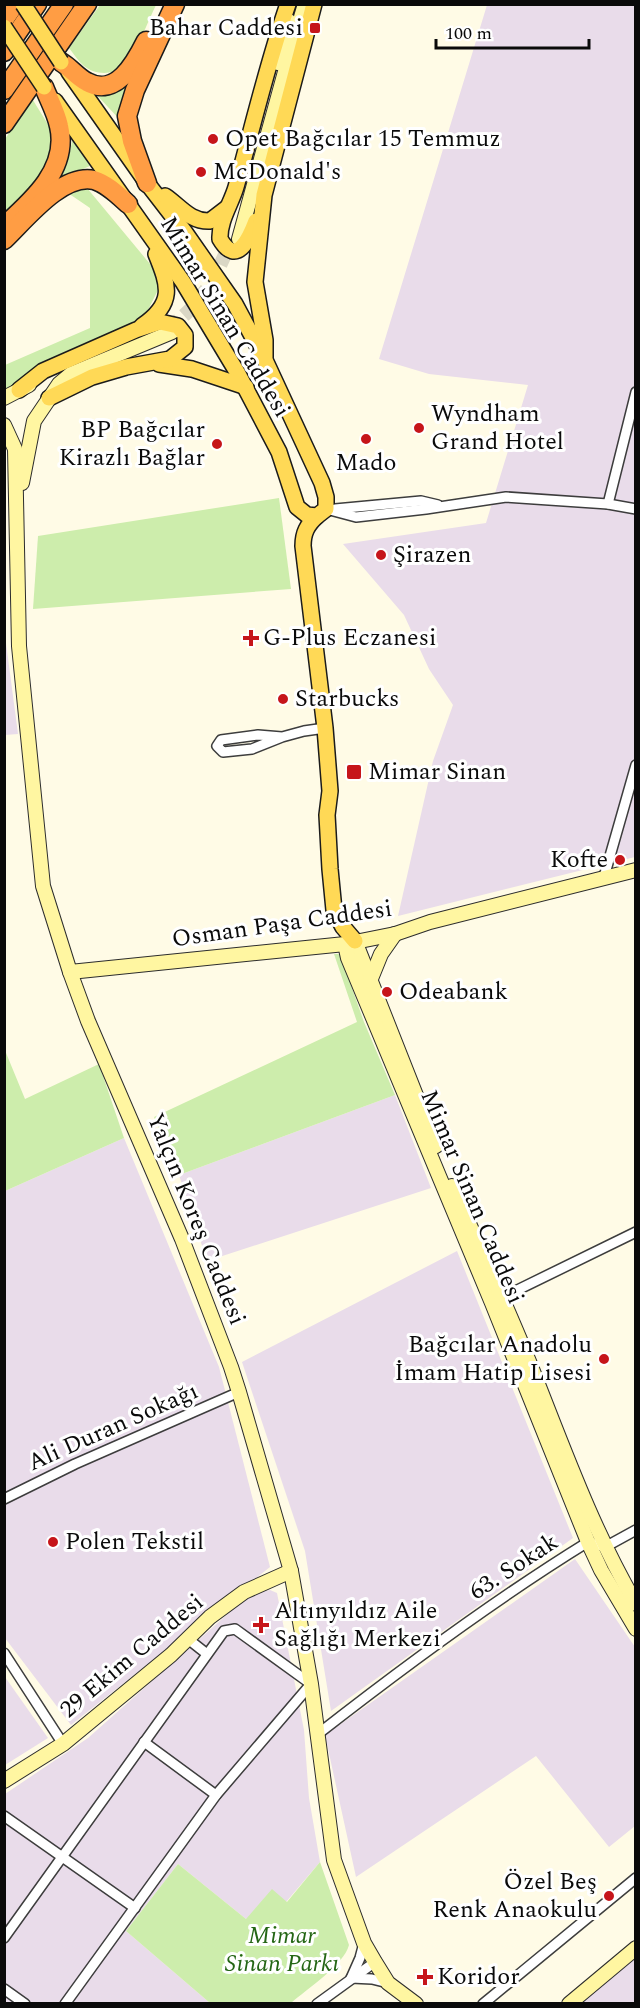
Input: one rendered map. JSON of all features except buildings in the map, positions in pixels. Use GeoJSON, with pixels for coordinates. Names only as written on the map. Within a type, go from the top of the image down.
{"type":"FeatureCollection","features":[{"type":"Feature","properties":{"kind":"highway"},"geometry":{"type":"LineString","coordinates":[[4,20],[15,4]]}},
{"type":"Feature","properties":{"kind":"highway"},"geometry":{"type":"LineString","coordinates":[[4,52],[37,4]]}},
{"type":"Feature","properties":{"kind":"highway"},"geometry":{"type":"LineString","coordinates":[[4,90],[64,4]]}},
{"type":"Feature","properties":{"kind":"highway"},"geometry":{"type":"LineString","coordinates":[[4,124],[87,4]]}},
{"type":"Feature","properties":{"kind":"highway"},"geometry":{"type":"LineString","coordinates":[[61,62],[90,84],[98,86],[114,83],[123,78],[135,62],[163,4]]}},
{"type":"Feature","properties":{"kind":"highway"},"geometry":{"type":"LineString","coordinates":[[147,183],[132,141],[128,116],[135,90],[175,4]]}},
{"type":"Feature","properties":{"kind":"highway"},"geometry":{"type":"LineString","coordinates":[[4,226],[49,178],[61,153],[60,126],[44,87]]}},
{"type":"Feature","properties":{"kind":"highway"},"geometry":{"type":"LineString","coordinates":[[4,240],[56,192],[74,180],[82,179],[101,183],[128,204]]}},
{"type":"Feature","properties":{"kind":"main road","name":"Mimar Sinan Caddesi"},"geometry":{"type":"LineString","coordinates":[[4,27],[183,282],[246,387],[279,452],[297,507],[307,516],[325,511],[326,497],[322,483],[265,360],[228,294],[22,4]]}},
{"type":"Feature","properties":{"kind":"main road"},"geometry":{"type":"LineString","coordinates":[[288,4],[230,203],[220,229],[222,244],[232,250],[245,245],[250,238],[264,195],[314,4]]}},
{"type":"Feature","properties":{"kind":"main road"},"geometry":{"type":"LineString","coordinates":[[147,183],[169,198],[187,215],[199,220],[210,221],[223,212],[230,203]]}},
{"type":"Feature","properties":{"kind":"main road"},"geometry":{"type":"LineString","coordinates":[[264,195],[255,282],[265,340],[265,360]]}},
{"type":"Feature","properties":{"kind":"main road"},"geometry":{"type":"LineString","coordinates":[[136,330],[152,320],[162,306],[168,284],[148,231]]}},
{"type":"Feature","properties":{"kind":"main road"},"geometry":{"type":"LineString","coordinates":[[9,396],[44,371],[136,330],[160,322],[178,326],[185,335],[185,347],[170,359],[126,367],[92,377],[50,398]]}},
{"type":"Feature","properties":{"kind":"main road"},"geometry":{"type":"LineString","coordinates":[[154,363],[192,369],[246,387]]}},
{"type":"Feature","properties":{"kind":"main road"},"geometry":{"type":"LineString","coordinates":[[325,511],[309,524],[303,536],[303,546],[325,728],[330,791],[327,815],[334,910],[350,942]]}},
{"type":"Feature","properties":{"kind":"street"},"geometry":{"type":"LineString","coordinates":[[294,4],[235,239],[306,4]]}},
{"type":"Feature","properties":{"kind":"street"},"geometry":{"type":"LineString","coordinates":[[17,520],[26,456],[34,421],[58,384],[71,374],[172,332]]}},
{"type":"Feature","properties":{"kind":"street"},"geometry":{"type":"LineString","coordinates":[[9,396],[51,375],[155,334]]}},
{"type":"Feature","properties":{"kind":"street"},"geometry":{"type":"LineString","coordinates":[[608,504],[636,392]]}},
{"type":"Feature","properties":{"kind":"street"},"geometry":{"type":"LineString","coordinates":[[5,429],[20,429],[34,421]]}},
{"type":"Feature","properties":{"kind":"street","name":"Yalçın Koreş Caddesi"},"geometry":{"type":"LineString","coordinates":[[5,429],[15,449],[19,646],[43,885],[88,1021],[182,1239],[239,1392],[291,1571],[311,1684],[334,1860],[364,1943],[388,1983],[416,2004]]}},
{"type":"Feature","properties":{"kind":"street"},"geometry":{"type":"LineString","coordinates":[[325,511],[356,517],[506,497],[608,504],[636,509]]}},
{"type":"Feature","properties":{"kind":"street"},"geometry":{"type":"LineString","coordinates":[[282,737],[258,735],[234,737],[221,740],[217,747],[223,752],[252,749],[282,737],[325,728]]}},
{"type":"Feature","properties":{"kind":"street"},"geometry":{"type":"LineString","coordinates":[[604,877],[636,765]]}},
{"type":"Feature","properties":{"kind":"street","name":"Osman Paşa Caddesi"},"geometry":{"type":"LineString","coordinates":[[70,972],[350,942],[395,934],[429,922],[636,870]]}},
{"type":"Feature","properties":{"kind":"street"},"geometry":{"type":"LineString","coordinates":[[370,981],[381,954],[395,934]]}},
{"type":"Feature","properties":{"kind":"street","name":"Mimar Sinan Caddesi"},"geometry":{"type":"LineString","coordinates":[[350,942],[370,981],[450,1181],[503,1297],[589,1512],[636,1604]]}},
{"type":"Feature","properties":{"kind":"street","name":"Mimar Sinan Caddesi"},"geometry":{"type":"LineString","coordinates":[[350,942],[348,958],[492,1303],[588,1542],[601,1570],[636,1629]]}},
{"type":"Feature","properties":{"kind":"street"},"geometry":{"type":"LineString","coordinates":[[503,1297],[636,1232]]}},
{"type":"Feature","properties":{"kind":"street","name":"Ali Duran Sokağı"},"geometry":{"type":"LineString","coordinates":[[4,1499],[75,1464],[239,1392]]}},
{"type":"Feature","properties":{"kind":"street"},"geometry":{"type":"LineString","coordinates":[[588,1542],[605,1547],[636,1530]]}},
{"type":"Feature","properties":{"kind":"street","name":"63. Sokak"},"geometry":{"type":"LineString","coordinates":[[318,1734],[483,1610],[588,1542]]}},
{"type":"Feature","properties":{"kind":"street","name":"29 Ekim Caddesi"},"geometry":{"type":"LineString","coordinates":[[4,1781],[63,1744],[144,1678],[210,1617],[244,1592],[291,1571]]}},
{"type":"Feature","properties":{"kind":"street"},"geometry":{"type":"LineString","coordinates":[[4,1938],[224,1631],[235,1629],[311,1684],[216,1795],[65,2004]]}},
{"type":"Feature","properties":{"kind":"street"},"geometry":{"type":"LineString","coordinates":[[188,1639],[207,1654]]}},
{"type":"Feature","properties":{"kind":"street"},"geometry":{"type":"LineString","coordinates":[[4,1653],[63,1744]]}},
{"type":"Feature","properties":{"kind":"street"},"geometry":{"type":"LineString","coordinates":[[144,1742],[216,1795]]}},
{"type":"Feature","properties":{"kind":"street"},"geometry":{"type":"LineString","coordinates":[[4,1816],[135,1908]]}},
{"type":"Feature","properties":{"kind":"street"},"geometry":{"type":"LineString","coordinates":[[483,2004],[636,1878]]}},
{"type":"Feature","properties":{"kind":"street"},"geometry":{"type":"LineString","coordinates":[[351,1978],[364,1943]]}},
{"type":"Feature","properties":{"kind":"street"},"geometry":{"type":"LineString","coordinates":[[569,2004],[636,1948]]}},
{"type":"Feature","properties":{"kind":"street"},"geometry":{"type":"LineString","coordinates":[[317,2004],[375,1962]]}},
{"type":"Feature","properties":{"kind":"street"},"geometry":{"type":"LineString","coordinates":[[351,1978],[372,1979],[388,1983]]}},
{"type":"Feature","properties":{"kind":"street"},"geometry":{"type":"LineString","coordinates":[[4,1989],[25,2004]]}},
{"type":"Feature","properties":{"kind":"shaded area"},"geometry":{"type":"Polygon","coordinates":[[[487,5],[635,5],[635,857],[398,916],[433,761],[453,705],[429,669],[404,615],[343,544],[486,523],[528,385],[429,374],[379,359],[487,5]]]}},
{"type":"Feature","properties":{"kind":"shaded area"},"geometry":{"type":"Polygon","coordinates":[[[6,643],[18,734],[5,735],[4,644],[6,643]]]}},
{"type":"Feature","properties":{"kind":"shaded area"},"geometry":{"type":"Polygon","coordinates":[[[395,1095],[431,1188],[207,1261],[179,1175],[395,1095]]]}},
{"type":"Feature","properties":{"kind":"shaded area"},"geometry":{"type":"Polygon","coordinates":[[[124,1138],[219,1367],[270,1567],[71,1725],[5,1638],[5,1191],[124,1138]]]}},
{"type":"Feature","properties":{"kind":"shaded area"},"geometry":{"type":"Polygon","coordinates":[[[457,1251],[573,1538],[331,1711],[305,1551],[242,1362],[457,1251]]]}},
{"type":"Feature","properties":{"kind":"shaded area"},"geometry":{"type":"Polygon","coordinates":[[[575,1559],[635,1647],[635,1826],[609,1847],[536,1756],[356,1877],[325,1735],[575,1559]]]}},
{"type":"Feature","properties":{"kind":"shaded area"},"geometry":{"type":"Polygon","coordinates":[[[270,1590],[277,1593],[304,1730],[309,1798],[320,1862],[286,1902],[246,1919],[178,1864],[126,1931],[210,2003],[5,2004],[5,1794],[88,1738],[240,1603],[257,1592],[270,1590]]]}},
{"type":"Feature","properties":{"kind":"shaded area"},"geometry":{"type":"Polygon","coordinates":[[[5,1677],[48,1738],[4,1765],[5,1677]]]}},
{"type":"Feature","properties":{"kind":"shaded area"},"geometry":{"type":"Polygon","coordinates":[[[635,1940],[635,2003],[560,2003],[635,1940]]]}},
{"type":"Feature","properties":{"kind":"green space"},"geometry":{"type":"Polygon","coordinates":[[[100,5],[156,5],[127,62],[119,70],[109,73],[88,69],[69,48],[100,5]]]}},
{"type":"Feature","properties":{"kind":"green space"},"geometry":{"type":"Polygon","coordinates":[[[133,81],[122,122],[93,91],[114,90],[133,81]]]}},
{"type":"Feature","properties":{"kind":"green space"},"geometry":{"type":"Polygon","coordinates":[[[31,97],[49,126],[53,139],[52,153],[43,179],[4,217],[4,141],[31,97]]]}},
{"type":"Feature","properties":{"kind":"green space"},"geometry":{"type":"Polygon","coordinates":[[[73,138],[90,166],[59,179],[67,164],[73,138]]]}},
{"type":"Feature","properties":{"kind":"green space"},"geometry":{"type":"Polygon","coordinates":[[[87,188],[155,270],[159,288],[142,322],[5,391],[5,365],[90,328],[90,208],[68,193],[87,188]]]}},
{"type":"Feature","properties":{"kind":"green space"},"geometry":{"type":"Polygon","coordinates":[[[279,498],[291,589],[33,609],[38,536],[279,498]]]}},
{"type":"Feature","properties":{"kind":"green space"},"geometry":{"type":"Polygon","coordinates":[[[334,954],[340,954],[364,1022],[395,1095],[179,1175],[154,1117],[357,1022],[334,954]]]}},
{"type":"Feature","properties":{"kind":"green space"},"geometry":{"type":"Polygon","coordinates":[[[4,1048],[25,1099],[99,1064],[124,1138],[5,1191],[4,1048]]]}},
{"type":"Feature","properties":{"kind":"green space","name":"Mimar Sinan Parkı"},"geometry":{"type":"Polygon","coordinates":[[[320,1862],[349,1945],[346,1953],[333,1968],[291,2003],[210,2003],[126,1931],[178,1864],[246,1919],[272,1889],[287,1902],[320,1862]]]}},
{"type":"Feature","properties":{"kind":"tunnel"},"geometry":{"type":"LineString","coordinates":[[167,328],[189,311],[206,289],[231,239]]}},
{"type":"Feature","properties":{"kind":"place","name":"Bahar Caddesi"},"geometry":{"type":"Point","coordinates":[315,28]}},
{"type":"Feature","properties":{"kind":"place","name":"Opet Bağcılar 15 Temmuz"},"geometry":{"type":"Point","coordinates":[213,139]}},
{"type":"Feature","properties":{"kind":"place","name":"McDonald's"},"geometry":{"type":"Point","coordinates":[201,172]}},
{"type":"Feature","properties":{"kind":"place","name":"Wyndham Grand Hotel"},"geometry":{"type":"Point","coordinates":[419,428]}},
{"type":"Feature","properties":{"kind":"place","name":"Mado"},"geometry":{"type":"Point","coordinates":[366,439]}},
{"type":"Feature","properties":{"kind":"place","name":"BP Bağcılar Kirazlı Bağlar"},"geometry":{"type":"Point","coordinates":[217,444]}},
{"type":"Feature","properties":{"kind":"place","name":"Şirazen"},"geometry":{"type":"Point","coordinates":[381,555]}},
{"type":"Feature","properties":{"kind":"place","name":"G-Plus Eczanesi"},"geometry":{"type":"Point","coordinates":[251,638]}},
{"type":"Feature","properties":{"kind":"place","name":"Starbucks"},"geometry":{"type":"Point","coordinates":[283,699]}},
{"type":"Feature","properties":{"kind":"place","name":"Mimar Sinan"},"geometry":{"type":"Point","coordinates":[354,772]}},
{"type":"Feature","properties":{"kind":"place","name":"Kofte"},"geometry":{"type":"Point","coordinates":[620,860]}},
{"type":"Feature","properties":{"kind":"place","name":"Odeabank"},"geometry":{"type":"Point","coordinates":[387,992]}},
{"type":"Feature","properties":{"kind":"place","name":"Bağcılar Anadolu İmam Hatip Lisesi"},"geometry":{"type":"Point","coordinates":[604,1359]}},
{"type":"Feature","properties":{"kind":"place","name":"Polen Tekstil"},"geometry":{"type":"Point","coordinates":[53,1542]}},
{"type":"Feature","properties":{"kind":"place","name":"Altınyıldız Aile Sağlığı Merkezi"},"geometry":{"type":"Point","coordinates":[261,1625]}},
{"type":"Feature","properties":{"kind":"place","name":"Özel Beş Renk Anaokulu"},"geometry":{"type":"Point","coordinates":[609,1896]}},
{"type":"Feature","properties":{"kind":"place","name":"Koridor"},"geometry":{"type":"Point","coordinates":[425,1977]}}]}
